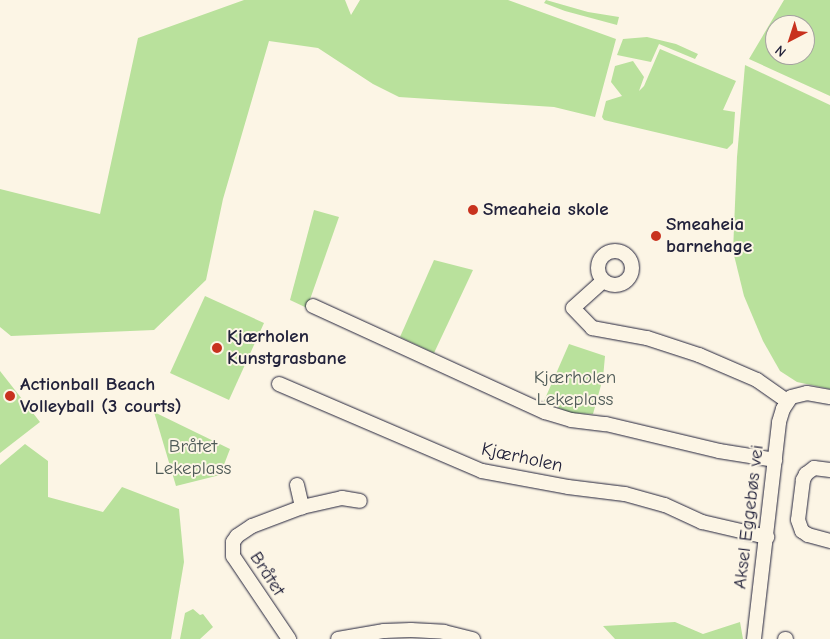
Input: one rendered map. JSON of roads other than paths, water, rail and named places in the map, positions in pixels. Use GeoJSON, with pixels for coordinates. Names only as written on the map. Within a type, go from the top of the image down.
{"type":"FeatureCollection","features":[{"type":"Feature","properties":{"kind":"street"},"geometry":{"type":"LineString","coordinates":[[603,280],[574,308],[592,328],[647,338],[699,355],[757,380],[787,401],[798,394],[807,393],[830,397]]}},
{"type":"Feature","properties":{"kind":"street"},"geometry":{"type":"LineString","coordinates":[[313,306],[545,412],[571,420],[606,424],[720,451],[775,460]]}},
{"type":"Feature","properties":{"kind":"street","name":"Kjærholen"},"geometry":{"type":"LineString","coordinates":[[279,384],[482,471],[568,487],[625,494],[665,505],[707,524],[767,537]]}},
{"type":"Feature","properties":{"kind":"street","name":"Aksel Eggebøs vei"},"geometry":{"type":"LineString","coordinates":[[754,639],[779,422],[787,401]]}},
{"type":"Feature","properties":{"kind":"street"},"geometry":{"type":"LineString","coordinates":[[830,470],[814,468],[806,474],[798,520],[802,531],[808,535],[830,541]]}},
{"type":"Feature","properties":{"kind":"street"},"geometry":{"type":"LineString","coordinates":[[297,485],[302,506]]}},
{"type":"Feature","properties":{"kind":"street","name":"Bråtet"},"geometry":{"type":"LineString","coordinates":[[289,639],[237,563],[232,549],[237,536],[243,530],[302,506],[342,498],[360,501]]}},
{"type":"Feature","properties":{"kind":"street"},"geometry":{"type":"LineString","coordinates":[[338,639],[385,635],[411,630],[444,632],[473,639]]}},
{"type":"Feature","properties":{"kind":"place","name":"Smeaheia skole"},"geometry":{"type":"Point","coordinates":[473,210]}},
{"type":"Feature","properties":{"kind":"place","name":"Smeaheia barnehage"},"geometry":{"type":"Point","coordinates":[656,236]}},
{"type":"Feature","properties":{"kind":"place","name":"Kjærholen Kunstgrasbane"},"geometry":{"type":"Point","coordinates":[217,348]}},
{"type":"Feature","properties":{"kind":"place","name":"Actionball Beach Volleyball (3 courts)"},"geometry":{"type":"Point","coordinates":[10,396]}},
{"type":"Feature","properties":{"kind":"park label","name":"Kjærholen Lekeplass"},"geometry":{"type":"Point","coordinates":[575,389]}},
{"type":"Feature","properties":{"kind":"park label","name":"Bråtet Lekeplass"},"geometry":{"type":"Point","coordinates":[193,458]}}]}
